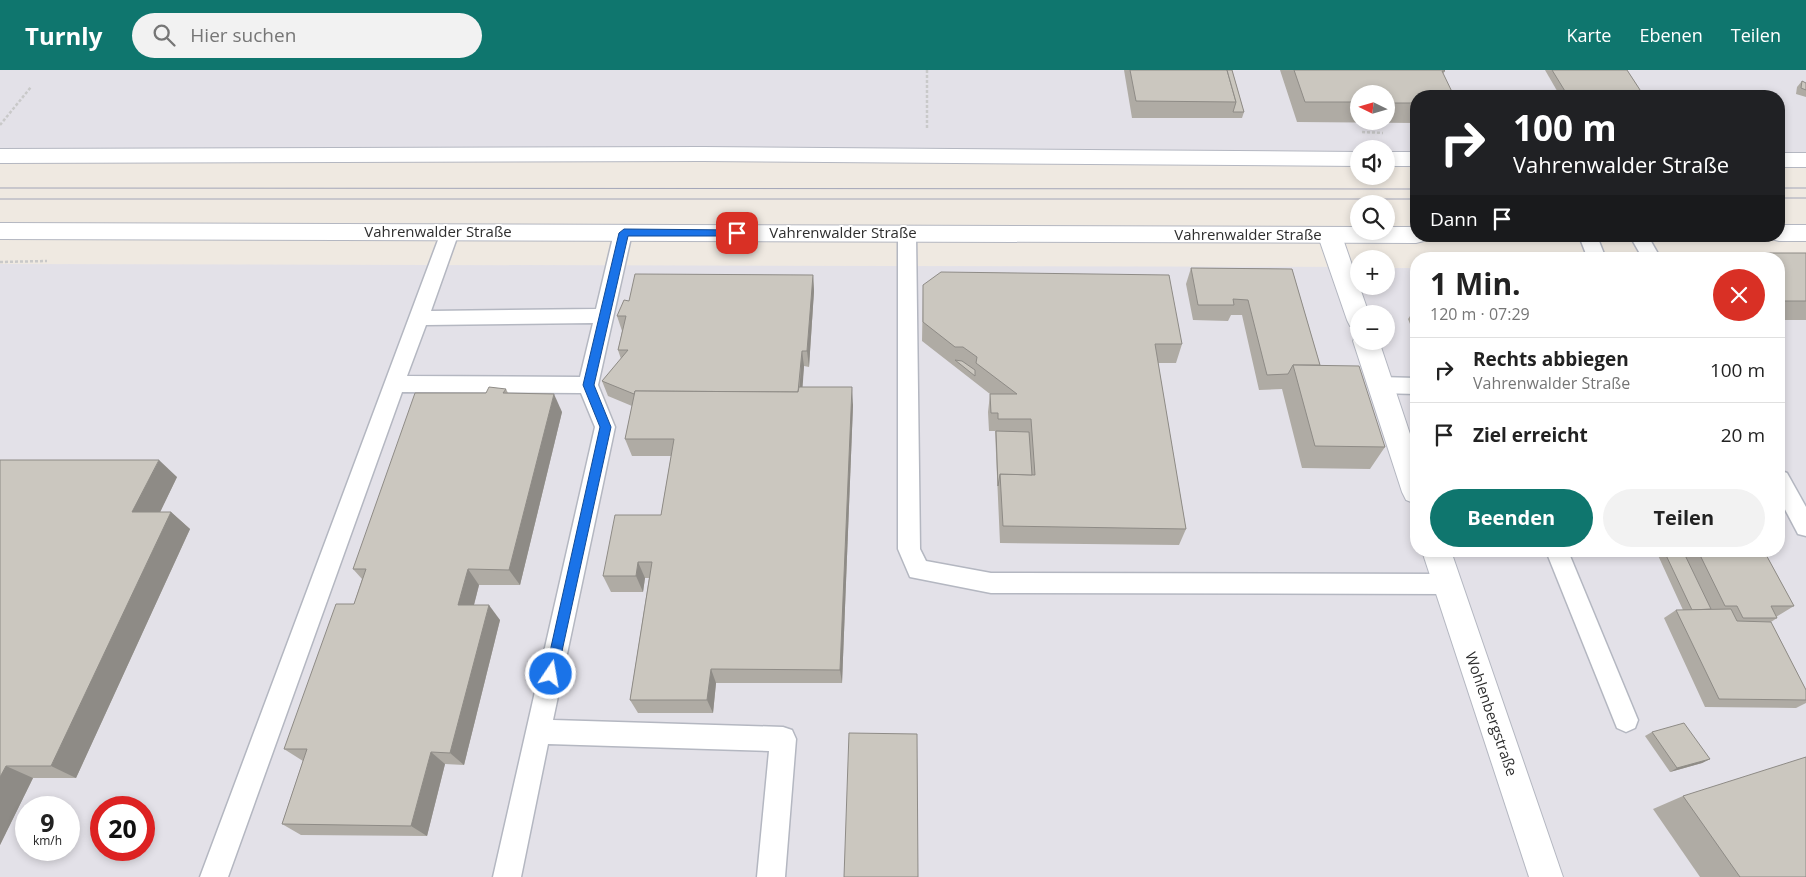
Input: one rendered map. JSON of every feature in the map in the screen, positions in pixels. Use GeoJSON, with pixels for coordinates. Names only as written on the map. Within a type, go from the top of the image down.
{"type":"FeatureCollection","features":[{"type":"Feature","properties":{"kind":"main road"},"geometry":{"type":"LineString","coordinates":[[0,156],[713,154],[1350,159]]}},
{"type":"Feature","properties":{"kind":"main road"},"geometry":{"type":"LineString","coordinates":[[1395,159],[1410,159]]}},
{"type":"Feature","properties":{"kind":"main road"},"geometry":{"type":"LineString","coordinates":[[1785,160],[1806,160]]}},
{"type":"Feature","properties":{"kind":"main road","name":"Vahrenwalder Straße"},"geometry":{"type":"LineString","coordinates":[[0,231],[1410,235]]}},
{"type":"Feature","properties":{"kind":"main road"},"geometry":{"type":"LineString","coordinates":[[1785,233],[1806,233]]}},
{"type":"Feature","properties":{"kind":"main road"},"geometry":{"type":"LineString","coordinates":[[1330,236],[1354,305]]}},
{"type":"Feature","properties":{"kind":"main road"},"geometry":{"type":"LineString","coordinates":[[1369,350],[1410,474]]}},
{"type":"Feature","properties":{"kind":"main road","name":"Wohlenbergstraße"},"geometry":{"type":"LineString","coordinates":[[1438,557],[1546,877]]}},
{"type":"Feature","properties":{"kind":"lane"},"geometry":{"type":"LineString","coordinates":[[214,877],[450,232]]}},
{"type":"Feature","properties":{"kind":"lane"},"geometry":{"type":"LineString","coordinates":[[507,877],[605,427],[588,385],[624,233]]}},
{"type":"Feature","properties":{"kind":"lane"},"geometry":{"type":"LineString","coordinates":[[907,234],[909,549],[918,570],[991,583],[1447,584]]}},
{"type":"Feature","properties":{"kind":"lane"},"geometry":{"type":"LineString","coordinates":[[419,318],[604,316]]}},
{"type":"Feature","properties":{"kind":"lane"},"geometry":{"type":"LineString","coordinates":[[395,384],[588,385]]}},
{"type":"Feature","properties":{"kind":"lane"},"geometry":{"type":"LineString","coordinates":[[1380,385],[1410,386]]}},
{"type":"Feature","properties":{"kind":"lane"},"geometry":{"type":"LineString","coordinates":[[1785,490],[1806,527]]}},
{"type":"Feature","properties":{"kind":"lane"},"geometry":{"type":"LineString","coordinates":[[1559,557],[1626,720]]}},
{"type":"Feature","properties":{"kind":"lane"},"geometry":{"type":"LineString","coordinates":[[538,732],[783,739],[771,877]]}},
{"type":"Feature","properties":{"kind":"path"},"geometry":{"type":"LineString","coordinates":[[927,70],[927,129]]}},
{"type":"Feature","properties":{"kind":"path"},"geometry":{"type":"LineString","coordinates":[[0,125],[31,88]]}},
{"type":"Feature","properties":{"kind":"shaded area"},"geometry":{"type":"Polygon","coordinates":[[[0,70],[1806,70],[1806,160],[1785,160],[1785,90],[1410,90],[1410,159],[1395,159],[1395,140],[1350,140],[1350,159],[0,156],[0,70]]]}},
{"type":"Feature","properties":{"kind":"shaded area"},"geometry":{"type":"Polygon","coordinates":[[[0,264],[1350,267],[1350,295],[1395,295],[1395,268],[1410,268],[1410,557],[1785,557],[1785,269],[1806,269],[1806,877],[0,877],[0,264]]]}},
{"type":"Feature","properties":{"kind":"building"},"geometry":{"type":"Polygon","coordinates":[[[1130,70],[1227,70],[1236,102],[1136,101],[1130,70]]]}},
{"type":"Feature","properties":{"kind":"building"},"geometry":{"type":"Polygon","coordinates":[[[1227,70],[1232,70],[1244,112],[1233,112],[1236,102],[1227,70]]]}},
{"type":"Feature","properties":{"kind":"building"},"geometry":{"type":"Polygon","coordinates":[[[1294,70],[1444,70],[1442,71],[1451,90],[1410,90],[1410,103],[1395,103],[1395,85],[1350,85],[1350,102],[1305,102],[1294,70]]]}},
{"type":"Feature","properties":{"kind":"building"},"geometry":{"type":"Polygon","coordinates":[[[1552,70],[1627,70],[1640,90],[1564,90],[1552,70]]]}},
{"type":"Feature","properties":{"kind":"building"},"geometry":{"type":"Polygon","coordinates":[[[1802,81],[1806,83],[1806,90],[1801,88],[1802,81]]]}},
{"type":"Feature","properties":{"kind":"building"},"geometry":{"type":"Polygon","coordinates":[[[1785,253],[1806,253],[1806,301],[1785,301],[1785,253]]]}},
{"type":"Feature","properties":{"kind":"building"},"geometry":{"type":"Polygon","coordinates":[[[1191,268],[1292,269],[1320,365],[1293,365],[1288,374],[1267,375],[1248,300],[1233,299],[1234,305],[1198,305],[1191,268]]]}},
{"type":"Feature","properties":{"kind":"building"},"geometry":{"type":"Polygon","coordinates":[[[941,272],[1169,275],[1182,344],[1155,344],[1186,529],[1003,526],[1000,474],[1035,475],[1031,419],[998,419],[998,413],[991,413],[990,394],[1017,394],[976,363],[977,357],[963,347],[955,347],[923,322],[923,285],[941,272]]]}},
{"type":"Feature","properties":{"kind":"building"},"geometry":{"type":"Polygon","coordinates":[[[635,274],[813,275],[807,351],[802,351],[798,392],[635,391],[634,394],[602,381],[628,350],[618,350],[626,316],[617,316],[624,300],[629,301],[635,274]]]}},
{"type":"Feature","properties":{"kind":"building"},"geometry":{"type":"Polygon","coordinates":[[[955,360],[962,361],[975,370],[975,376],[955,360]]]}},
{"type":"Feature","properties":{"kind":"building"},"geometry":{"type":"Polygon","coordinates":[[[1293,365],[1359,366],[1385,447],[1315,446],[1293,365]]]}},
{"type":"Feature","properties":{"kind":"building"},"geometry":{"type":"Polygon","coordinates":[[[489,387],[506,389],[503,393],[554,394],[509,570],[468,569],[458,605],[489,605],[450,753],[431,752],[411,826],[282,824],[307,749],[284,749],[336,604],[354,604],[366,569],[353,569],[415,393],[486,393],[489,387]]]}},
{"type":"Feature","properties":{"kind":"building"},"geometry":{"type":"Polygon","coordinates":[[[799,387],[852,387],[840,670],[711,669],[707,700],[630,700],[652,562],[638,562],[636,576],[603,576],[615,515],[661,515],[674,439],[625,439],[635,391],[798,392],[799,387]]]}},
{"type":"Feature","properties":{"kind":"building"},"geometry":{"type":"Polygon","coordinates":[[[996,431],[1029,432],[1032,475],[1000,474],[998,486],[996,431]]]}},
{"type":"Feature","properties":{"kind":"building"},"geometry":{"type":"Polygon","coordinates":[[[0,460],[159,460],[132,512],[171,512],[51,766],[6,766],[0,777],[0,460]]]}},
{"type":"Feature","properties":{"kind":"building"},"geometry":{"type":"Polygon","coordinates":[[[1667,557],[1686,557],[1711,609],[1692,610],[1667,557]]]}},
{"type":"Feature","properties":{"kind":"building"},"geometry":{"type":"Polygon","coordinates":[[[1701,557],[1767,557],[1794,606],[1771,606],[1777,618],[1743,618],[1737,606],[1725,606],[1701,557]]]}},
{"type":"Feature","properties":{"kind":"building"},"geometry":{"type":"Polygon","coordinates":[[[1731,609],[1737,621],[1771,622],[1806,690],[1806,700],[1719,699],[1676,610],[1731,609]]]}},
{"type":"Feature","properties":{"kind":"building"},"geometry":{"type":"Polygon","coordinates":[[[1684,723],[1710,759],[1677,768],[1652,732],[1684,723]]]}},
{"type":"Feature","properties":{"kind":"building"},"geometry":{"type":"Polygon","coordinates":[[[849,733],[917,734],[918,877],[844,877],[849,733]]]}},
{"type":"Feature","properties":{"kind":"building"},"geometry":{"type":"Polygon","coordinates":[[[1806,757],[1806,877],[1740,877],[1683,796],[1806,757]]]}},
{"type":"Feature","properties":{"kind":"tram line"},"geometry":{"type":"LineString","coordinates":[[0,188],[1410,189]]}},
{"type":"Feature","properties":{"kind":"tram line"},"geometry":{"type":"LineString","coordinates":[[1785,188],[1806,188]]}},
{"type":"Feature","properties":{"kind":"tram line"},"geometry":{"type":"LineString","coordinates":[[1785,198],[1806,198]]}},
{"type":"Feature","properties":{"kind":"tram line"},"geometry":{"type":"LineString","coordinates":[[0,199],[1410,199]]}},
{"type":"Feature","properties":{"kind":"route"},"geometry":{"type":"LineString","coordinates":[[551,674],[605,427],[588,385],[624,233],[737,233]]}}]}
